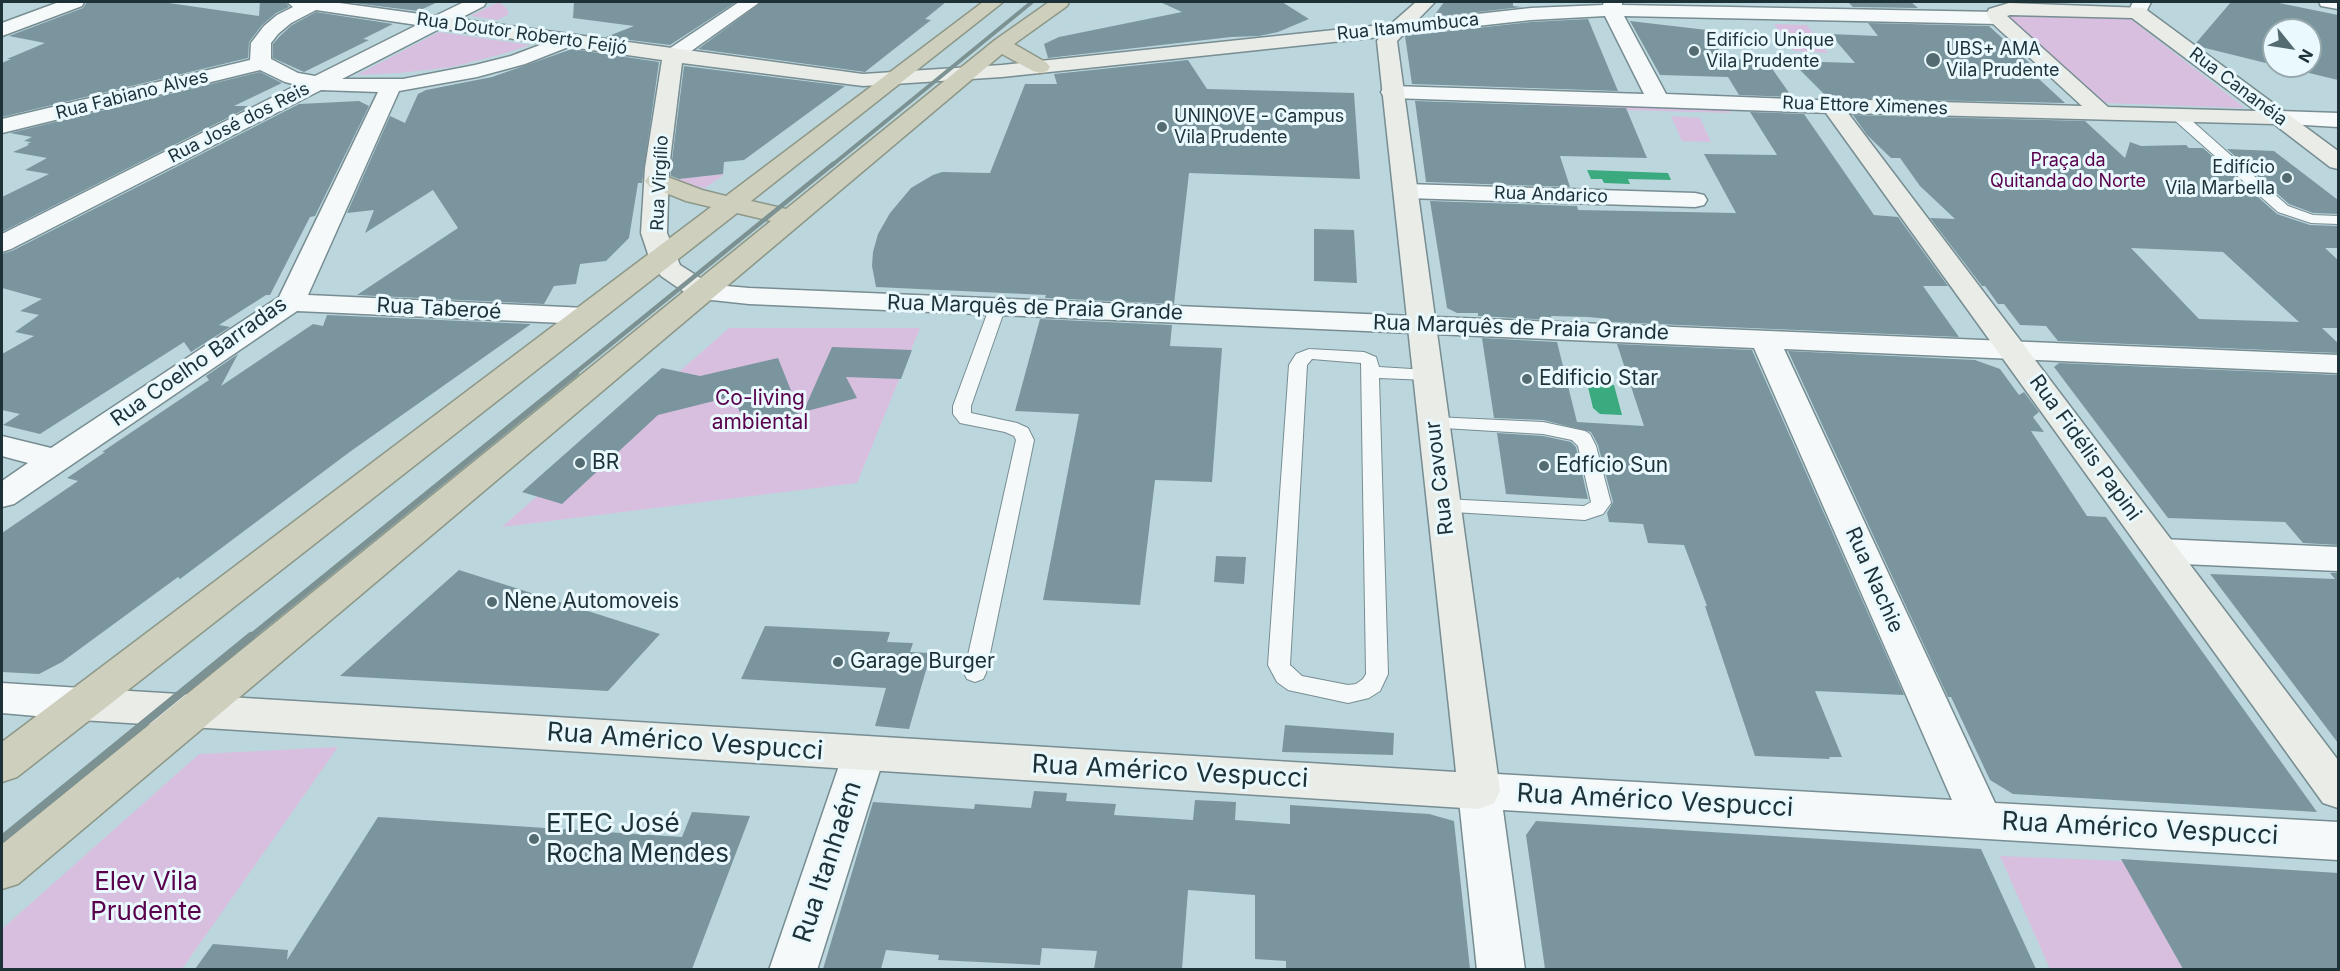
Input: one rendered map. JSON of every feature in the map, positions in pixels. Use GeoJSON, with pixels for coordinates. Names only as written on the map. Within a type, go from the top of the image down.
{"type":"FeatureCollection","features":[{"type":"Feature","properties":{"kind":"highway"},"geometry":{"type":"LineString","coordinates":[[2,765],[994,2]]}},
{"type":"Feature","properties":{"kind":"highway"},"geometry":{"type":"LineString","coordinates":[[2,870],[1002,44],[1059,2]]}},
{"type":"Feature","properties":{"kind":"highway"},"geometry":{"type":"LineString","coordinates":[[1002,44],[1013,54],[1040,67]]}},
{"type":"Feature","properties":{"kind":"highway"},"geometry":{"type":"LineString","coordinates":[[657,181],[695,195],[792,218]]}},
{"type":"Feature","properties":{"kind":"street"},"geometry":{"type":"LineString","coordinates":[[2,30],[75,2]]}},
{"type":"Feature","properties":{"kind":"street","name":"Rua José dos Reis"},"geometry":{"type":"LineString","coordinates":[[2,244],[477,2]]}},
{"type":"Feature","properties":{"kind":"street"},"geometry":{"type":"LineString","coordinates":[[672,61],[751,2]]}},
{"type":"Feature","properties":{"kind":"street"},"geometry":{"type":"LineString","coordinates":[[1396,29],[1426,2]]}},
{"type":"Feature","properties":{"kind":"street"},"geometry":{"type":"LineString","coordinates":[[2328,2],[2338,4]]}},
{"type":"Feature","properties":{"kind":"street"},"geometry":{"type":"LineString","coordinates":[[305,3],[271,30],[261,43],[259,56],[262,63],[292,78],[317,83],[391,86],[477,71],[518,60],[569,40]]}},
{"type":"Feature","properties":{"kind":"street","name":"Rua Doutor Roberto Feijó"},"geometry":{"type":"LineString","coordinates":[[305,3],[569,40],[672,61],[712,60],[835,78],[893,80]]}},
{"type":"Feature","properties":{"kind":"street"},"geometry":{"type":"LineString","coordinates":[[2101,112],[1998,18],[1996,13],[1999,10],[2032,5],[2140,7]]}},
{"type":"Feature","properties":{"kind":"street"},"geometry":{"type":"LineString","coordinates":[[1612,6],[1658,99]]}},
{"type":"Feature","properties":{"kind":"street","name":"Rua Itamumbuca"},"geometry":{"type":"LineString","coordinates":[[893,80],[1040,67],[1612,6],[1998,18]]}},
{"type":"Feature","properties":{"kind":"street","name":"Rua Cananéia"},"geometry":{"type":"LineString","coordinates":[[2140,7],[2338,162]]}},
{"type":"Feature","properties":{"kind":"street","name":"Rua Cavour"},"geometry":{"type":"LineString","coordinates":[[1396,29],[1387,41],[1392,92],[1501,969]]}},
{"type":"Feature","properties":{"kind":"street","name":"Rua Virgílio"},"geometry":{"type":"LineString","coordinates":[[672,61],[657,181],[654,232],[670,270],[703,292]]}},
{"type":"Feature","properties":{"kind":"street","name":"Rua Fabiano Alves"},"geometry":{"type":"LineString","coordinates":[[2,126],[262,63]]}},
{"type":"Feature","properties":{"kind":"street","name":"Rua Coelho Barradas"},"geometry":{"type":"LineString","coordinates":[[2,496],[291,302],[391,86]]}},
{"type":"Feature","properties":{"kind":"street","name":"Rua Ettore Ximenes"},"geometry":{"type":"LineString","coordinates":[[1392,92],[2338,120]]}},
{"type":"Feature","properties":{"kind":"street","name":"Rua Fidélis Papini"},"geometry":{"type":"LineString","coordinates":[[1832,106],[2338,791]]}},
{"type":"Feature","properties":{"kind":"street","name":"Rua Andarico"},"geometry":{"type":"LineString","coordinates":[[1406,191],[1695,200]]}},
{"type":"Feature","properties":{"kind":"street","name":"Rua Marquês de Praia Grande"},"geometry":{"type":"LineString","coordinates":[[703,292],[2338,364]]}},
{"type":"Feature","properties":{"kind":"street","name":"Rua Taberoé"},"geometry":{"type":"LineString","coordinates":[[291,302],[586,316]]}},
{"type":"Feature","properties":{"kind":"street","name":"Rua Nachie"},"geometry":{"type":"LineString","coordinates":[[1765,339],[1982,820]]}},
{"type":"Feature","properties":{"kind":"street"},"geometry":{"type":"LineString","coordinates":[[2,446],[56,460]]}},
{"type":"Feature","properties":{"kind":"street"},"geometry":{"type":"LineString","coordinates":[[2161,551],[2338,559]]}},
{"type":"Feature","properties":{"kind":"street","name":"Rua Américo Vespucci"},"geometry":{"type":"LineString","coordinates":[[2,698],[193,712],[1479,791],[2338,841]]}},
{"type":"Feature","properties":{"kind":"street","name":"Rua Itanhaém"},"geometry":{"type":"LineString","coordinates":[[793,969],[864,753]]}},
{"type":"Feature","properties":{"kind":"lane"},"geometry":{"type":"LineString","coordinates":[[2176,114],[2283,209],[2311,219],[2338,220]]}},
{"type":"Feature","properties":{"kind":"lane"},"geometry":{"type":"LineString","coordinates":[[975,673],[1025,440],[1021,432],[1010,427],[966,419],[962,414],[962,406],[998,306]]}},
{"type":"Feature","properties":{"kind":"lane"},"geometry":{"type":"LineString","coordinates":[[1309,354],[1364,357],[1370,361],[1369,372],[1377,674],[1372,685],[1361,692],[1348,694],[1312,689],[1296,684],[1285,676],[1279,664],[1298,364],[1309,354]]}},
{"type":"Feature","properties":{"kind":"lane"},"geometry":{"type":"LineString","coordinates":[[1369,372],[1428,375]]}},
{"type":"Feature","properties":{"kind":"lane"},"geometry":{"type":"LineString","coordinates":[[1434,423],[1544,428],[1578,435],[1583,438],[1587,446],[1601,503],[1585,513],[1444,506]]}},
{"type":"Feature","properties":{"kind":"path"},"geometry":{"type":"LineString","coordinates":[[1062,32],[1169,6]]}},
{"type":"Feature","properties":{"kind":"green space"},"geometry":{"type":"Polygon","coordinates":[[[499,2],[509,14],[498,20],[470,16],[499,2]]]}},
{"type":"Feature","properties":{"kind":"green space"},"geometry":{"type":"Polygon","coordinates":[[[2017,14],[2128,17],[2245,108],[2104,103],[2009,19],[2010,16],[2017,14]]]}},
{"type":"Feature","properties":{"kind":"green space"},"geometry":{"type":"Polygon","coordinates":[[[1774,24],[1807,25],[1828,53],[1794,51],[1774,24]]]}},
{"type":"Feature","properties":{"kind":"green space"},"geometry":{"type":"Polygon","coordinates":[[[439,32],[530,45],[452,67],[357,75],[439,32]]]}},
{"type":"Feature","properties":{"kind":"green space"},"geometry":{"type":"Polygon","coordinates":[[[1552,103],[1728,109],[1731,113],[1554,108],[1552,103]]]}},
{"type":"Feature","properties":{"kind":"green space"},"geometry":{"type":"Polygon","coordinates":[[[1671,116],[1700,118],[1711,142],[1682,141],[1671,116]]]}},
{"type":"Feature","properties":{"kind":"green space"},"geometry":{"type":"Polygon","coordinates":[[[725,174],[705,188],[690,186],[675,179],[725,174]]]}},
{"type":"Feature","properties":{"kind":"green space","name":"Co-living ambiental"},"geometry":{"type":"Polygon","coordinates":[[[729,328],[920,328],[857,483],[502,527],[729,328]]]}},
{"type":"Feature","properties":{"kind":"green space","name":"Elev Vila Prudente"},"geometry":{"type":"Polygon","coordinates":[[[338,747],[182,969],[2,969],[2,929],[199,754],[338,747]]]}},
{"type":"Feature","properties":{"kind":"green space"},"geometry":{"type":"Polygon","coordinates":[[[2000,856],[2124,861],[2183,969],[2050,969],[2000,856]]]}},
{"type":"Feature","properties":{"kind":"shaded area"},"geometry":{"type":"Polygon","coordinates":[[[1587,170],[1668,173],[1671,180],[1628,179],[1630,184],[1604,183],[1602,179],[1591,179],[1587,170]]]}},
{"type":"Feature","properties":{"kind":"shaded area"},"geometry":{"type":"Polygon","coordinates":[[[1587,383],[1614,385],[1622,415],[1600,414],[1593,408],[1587,383]]]}},
{"type":"Feature","properties":{"kind":"building"},"geometry":{"type":"Polygon","coordinates":[[[87,2],[162,2],[259,16],[260,2],[285,2],[289,7],[276,13],[262,25],[249,42],[248,58],[2,117],[2,63],[45,43],[9,36],[83,8],[87,2]]]}},
{"type":"Feature","properties":{"kind":"building"},"geometry":{"type":"Polygon","coordinates":[[[345,2],[438,2],[418,11],[345,2]]]}},
{"type":"Feature","properties":{"kind":"building"},"geometry":{"type":"Polygon","coordinates":[[[574,2],[736,2],[670,45],[606,37],[634,26],[573,18],[574,2]]]}},
{"type":"Feature","properties":{"kind":"building"},"geometry":{"type":"Polygon","coordinates":[[[762,2],[946,2],[925,19],[931,20],[865,72],[698,49],[762,2]]]}},
{"type":"Feature","properties":{"kind":"building"},"geometry":{"type":"Polygon","coordinates":[[[1160,2],[1282,2],[1309,19],[1278,32],[1259,36],[1231,37],[1048,58],[1044,44],[1059,37],[1182,12],[1160,2]]]}},
{"type":"Feature","properties":{"kind":"building"},"geometry":{"type":"Polygon","coordinates":[[[1444,2],[1513,2],[1513,6],[1522,7],[1433,17],[1444,2]]]}},
{"type":"Feature","properties":{"kind":"building"},"geometry":{"type":"Polygon","coordinates":[[[1848,2],[1911,2],[1918,8],[1853,7],[1848,2]]]}},
{"type":"Feature","properties":{"kind":"building"},"geometry":{"type":"Polygon","coordinates":[[[2231,2],[2274,2],[2338,15],[2338,80],[2322,76],[2322,18],[2262,18],[2262,62],[2201,47],[2196,43],[2231,2]]]}},
{"type":"Feature","properties":{"kind":"building"},"geometry":{"type":"Polygon","coordinates":[[[316,12],[393,24],[363,39],[369,40],[304,72],[273,58],[273,44],[280,36],[292,25],[316,12]]]}},
{"type":"Feature","properties":{"kind":"building"},"geometry":{"type":"Polygon","coordinates":[[[1588,19],[1618,91],[1412,84],[1405,36],[1531,22],[1588,19]]]}},
{"type":"Feature","properties":{"kind":"building"},"geometry":{"type":"Polygon","coordinates":[[[1630,21],[1707,30],[1724,59],[1766,60],[1792,97],[1739,95],[1728,77],[1660,75],[1630,21]]]}},
{"type":"Feature","properties":{"kind":"building","name":"UBS+ AMA Vila Prudente"},"geometry":{"type":"Polygon","coordinates":[[[1868,23],[1989,26],[2035,68],[2027,68],[2065,103],[1828,98],[1791,61],[1855,63],[1830,34],[1878,36],[1868,23]]]}},
{"type":"Feature","properties":{"kind":"building"},"geometry":{"type":"Polygon","coordinates":[[[572,49],[659,62],[642,183],[638,183],[629,238],[606,261],[580,264],[576,284],[554,286],[544,304],[357,295],[458,228],[433,190],[365,233],[374,210],[347,213],[390,116],[405,123],[418,94],[426,90],[492,77],[572,49]]]}},
{"type":"Feature","properties":{"kind":"building"},"geometry":{"type":"Polygon","coordinates":[[[1188,60],[1207,89],[1354,93],[1360,179],[1189,173],[1174,304],[876,287],[872,266],[873,252],[878,234],[890,213],[911,188],[933,175],[942,172],[990,173],[1025,84],[1057,84],[1054,74],[1188,60]]]}},
{"type":"Feature","properties":{"kind":"building"},"geometry":{"type":"Polygon","coordinates":[[[684,66],[845,86],[744,160],[724,162],[723,174],[679,179],[671,176],[671,168],[684,66]]]}},
{"type":"Feature","properties":{"kind":"building"},"geometry":{"type":"Polygon","coordinates":[[[260,72],[282,83],[234,106],[251,106],[2,232],[2,197],[49,174],[25,170],[47,158],[13,152],[29,145],[27,144],[31,142],[24,141],[32,137],[10,133],[260,72]]]}},
{"type":"Feature","properties":{"kind":"building"},"geometry":{"type":"Polygon","coordinates":[[[359,101],[369,106],[315,216],[310,217],[270,295],[266,295],[219,325],[230,327],[191,352],[184,342],[40,434],[3,425],[20,414],[2,410],[2,354],[34,336],[15,332],[39,315],[20,311],[42,299],[2,288],[2,254],[12,251],[299,104],[359,101]]]}},
{"type":"Feature","properties":{"kind":"building"},"geometry":{"type":"Polygon","coordinates":[[[1415,101],[1626,108],[1647,158],[1560,156],[1570,187],[1426,182],[1415,101]]]}},
{"type":"Feature","properties":{"kind":"building"},"geometry":{"type":"Polygon","coordinates":[[[1750,112],[1804,114],[1874,215],[1898,217],[1948,286],[1923,286],[1959,337],[1610,322],[1609,319],[1588,317],[1551,316],[1552,320],[1478,316],[1478,313],[1457,313],[1447,308],[1430,201],[1577,206],[1578,210],[1736,213],[1704,154],[1777,155],[1750,112]]]}},
{"type":"Feature","properties":{"kind":"building"},"geometry":{"type":"Polygon","coordinates":[[[1853,115],[2085,121],[2125,158],[2130,142],[2141,146],[2186,145],[2189,148],[2203,148],[2277,214],[2310,225],[2338,226],[2338,248],[2325,248],[2338,260],[2338,328],[2322,328],[2338,343],[2338,353],[2058,341],[2046,326],[2020,325],[2004,304],[1998,304],[1985,286],[1982,286],[1930,218],[1955,219],[1920,186],[1900,158],[1891,158],[1867,135],[1853,115]],[[2131,248],[2199,319],[2299,322],[2223,252],[2131,248]]]}},
{"type":"Feature","properties":{"kind":"building","name":"Edifício Vila Marbella"},"geometry":{"type":"Polygon","coordinates":[[[2227,149],[2274,151],[2338,200],[2338,214],[2313,213],[2289,204],[2227,149]]]}},
{"type":"Feature","properties":{"kind":"building"},"geometry":{"type":"Polygon","coordinates":[[[1314,229],[1354,230],[1357,283],[1314,281],[1314,229]]]}},
{"type":"Feature","properties":{"kind":"building"},"geometry":{"type":"Polygon","coordinates":[[[327,315],[531,324],[351,451],[180,579],[178,577],[62,662],[39,674],[2,672],[2,533],[78,481],[67,478],[209,380],[206,376],[238,354],[221,386],[313,324],[323,326],[327,315]]]}},
{"type":"Feature","properties":{"kind":"building"},"geometry":{"type":"Polygon","coordinates":[[[1040,319],[1172,325],[1170,346],[1222,348],[1212,482],[1155,480],[1140,605],[1043,600],[1079,414],[1015,411],[1040,319]]]}},
{"type":"Feature","properties":{"kind":"building"},"geometry":{"type":"Polygon","coordinates":[[[1482,338],[1557,342],[1577,422],[1644,426],[1617,344],[1752,350],[1904,695],[1815,691],[1842,757],[1829,757],[1830,759],[1755,756],[1705,606],[1707,606],[1684,545],[1648,543],[1643,524],[1609,522],[1607,513],[1613,502],[1598,445],[1591,432],[1543,420],[1494,418],[1482,338]]]}},
{"type":"Feature","properties":{"kind":"building"},"geometry":{"type":"Polygon","coordinates":[[[832,347],[912,350],[901,379],[846,377],[857,398],[803,412],[832,347]]]}},
{"type":"Feature","properties":{"kind":"building"},"geometry":{"type":"Polygon","coordinates":[[[1788,351],[1975,360],[2000,369],[2019,395],[2024,392],[2039,412],[2033,417],[2044,432],[2031,431],[2087,516],[2106,517],[2317,812],[2013,794],[1990,780],[1951,697],[1948,697],[1788,351]]]}},
{"type":"Feature","properties":{"kind":"building"},"geometry":{"type":"Polygon","coordinates":[[[778,358],[800,413],[745,427],[734,396],[658,415],[562,504],[522,492],[662,368],[700,376],[778,358]]]}},
{"type":"Feature","properties":{"kind":"building"},"geometry":{"type":"Polygon","coordinates":[[[2059,363],[2338,375],[2338,545],[2303,543],[2285,522],[2168,518],[2054,367],[2059,363]]]}},
{"type":"Feature","properties":{"kind":"building","name":"Edfício Sun"},"geometry":{"type":"Polygon","coordinates":[[[1497,433],[1543,436],[1571,442],[1576,447],[1588,499],[1506,494],[1497,433]]]}},
{"type":"Feature","properties":{"kind":"building"},"geometry":{"type":"Polygon","coordinates":[[[1216,556],[1246,557],[1244,584],[1214,582],[1216,556]]]}},
{"type":"Feature","properties":{"kind":"building","name":"Nene Automoveis"},"geometry":{"type":"Polygon","coordinates":[[[459,570],[660,634],[608,691],[340,676],[459,570]]]}},
{"type":"Feature","properties":{"kind":"building"},"geometry":{"type":"Polygon","coordinates":[[[2330,573],[2338,573],[2338,743],[2210,574],[2335,579],[2330,573]]]}},
{"type":"Feature","properties":{"kind":"building","name":"Garage Burger"},"geometry":{"type":"Polygon","coordinates":[[[765,626],[890,632],[887,642],[913,643],[910,652],[931,653],[909,729],[875,726],[886,688],[741,679],[765,626]]]}},
{"type":"Feature","properties":{"kind":"building"},"geometry":{"type":"Polygon","coordinates":[[[1285,725],[1394,733],[1393,755],[1282,752],[1285,725]]]}},
{"type":"Feature","properties":{"kind":"building"},"geometry":{"type":"Polygon","coordinates":[[[1034,791],[1067,793],[1066,801],[1116,804],[1114,815],[1193,820],[1195,800],[1236,802],[1235,820],[1290,824],[1290,805],[1429,814],[1454,821],[1470,969],[1286,969],[1286,961],[1255,959],[1255,895],[1188,890],[1182,969],[1094,969],[1097,951],[1042,948],[1040,965],[938,960],[939,955],[886,950],[881,969],[823,969],[873,802],[974,809],[975,804],[1031,808],[1034,791]]]}},
{"type":"Feature","properties":{"kind":"building"},"geometry":{"type":"Polygon","coordinates":[[[692,812],[750,816],[692,969],[195,969],[213,944],[288,950],[287,960],[378,817],[682,837],[692,812]]]}},
{"type":"Feature","properties":{"kind":"building"},"geometry":{"type":"Polygon","coordinates":[[[1536,821],[1981,849],[2036,969],[1545,969],[1526,835],[1536,821]]]}},
{"type":"Feature","properties":{"kind":"building"},"geometry":{"type":"Polygon","coordinates":[[[2121,859],[2338,873],[2338,969],[2183,969],[2121,859]]]}},
{"type":"Feature","properties":{"kind":"transit line"},"geometry":{"type":"LineString","coordinates":[[2,839],[1032,2]]}},
{"type":"Feature","properties":{"kind":"place","name":"Edifício Unique Vila Prudente"},"geometry":{"type":"Point","coordinates":[1694,51]}},
{"type":"Feature","properties":{"kind":"place","name":"UBS+ AMA Vila Prudente"},"geometry":{"type":"Point","coordinates":[1933,60]}},
{"type":"Feature","properties":{"kind":"place","name":"UNINOVE - Campus Vila Prudente"},"geometry":{"type":"Point","coordinates":[1162,127]}},
{"type":"Feature","properties":{"kind":"place","name":"Edifício Vila Marbella"},"geometry":{"type":"Point","coordinates":[2287,178]}},
{"type":"Feature","properties":{"kind":"place","name":"Edificio Star"},"geometry":{"type":"Point","coordinates":[1527,379]}},
{"type":"Feature","properties":{"kind":"place","name":"BR"},"geometry":{"type":"Point","coordinates":[580,463]}},
{"type":"Feature","properties":{"kind":"place","name":"Edfício Sun"},"geometry":{"type":"Point","coordinates":[1544,466]}},
{"type":"Feature","properties":{"kind":"place","name":"Nene Automoveis"},"geometry":{"type":"Point","coordinates":[492,602]}},
{"type":"Feature","properties":{"kind":"place","name":"Garage Burger"},"geometry":{"type":"Point","coordinates":[838,662]}},
{"type":"Feature","properties":{"kind":"place","name":"ETEC José Rocha Mendes"},"geometry":{"type":"Point","coordinates":[534,839]}},
{"type":"Feature","properties":{"kind":"park label","name":"Praça da Quitanda do Norte"},"geometry":{"type":"Point","coordinates":[2068,171]}}]}
